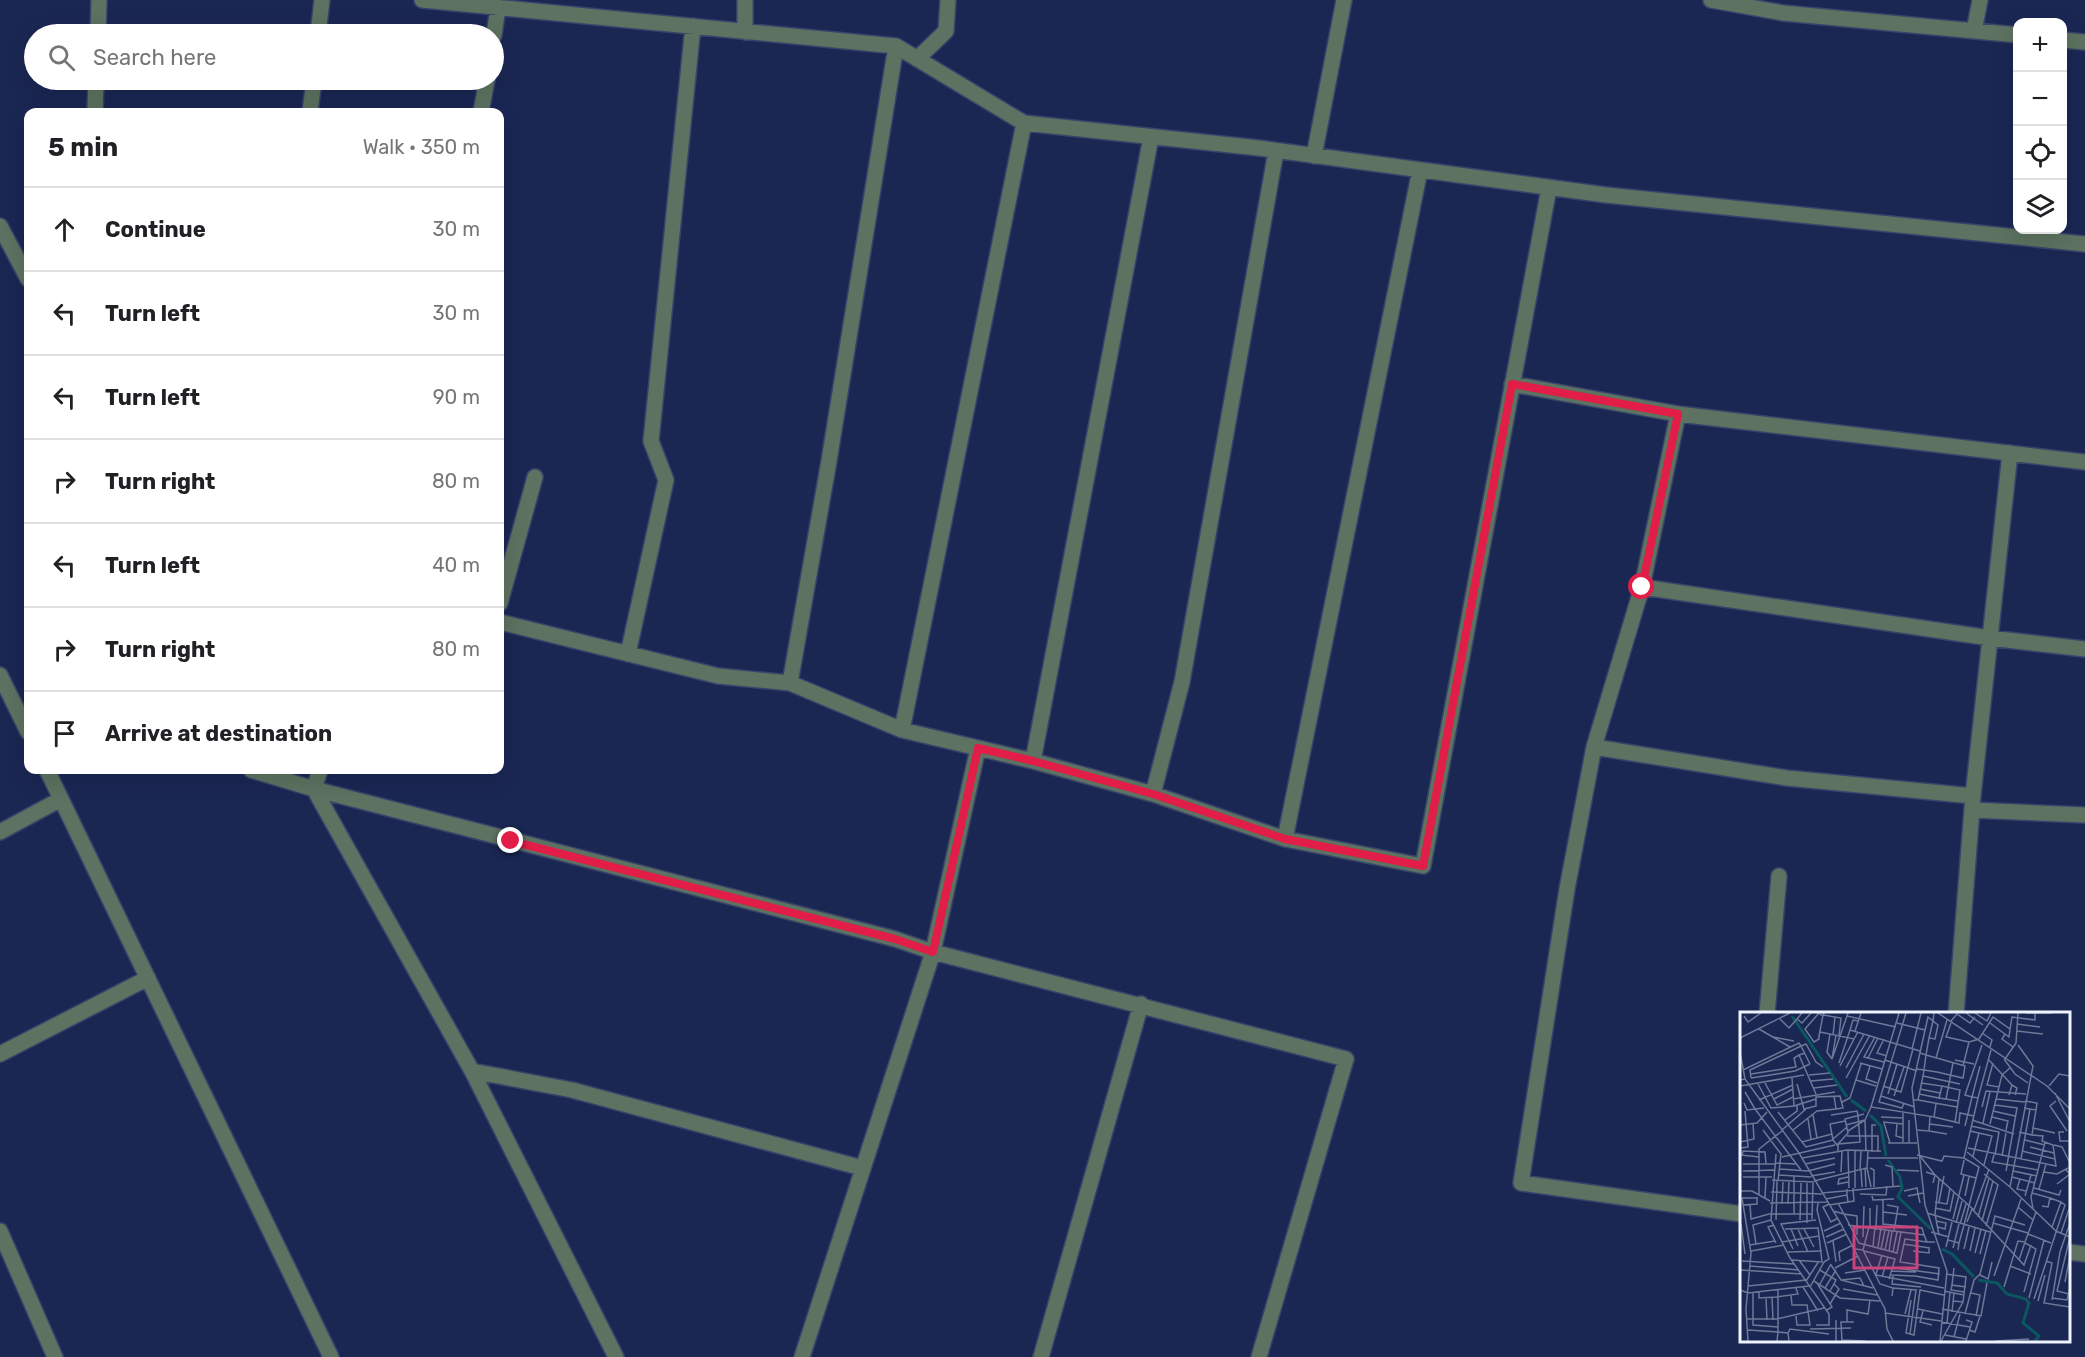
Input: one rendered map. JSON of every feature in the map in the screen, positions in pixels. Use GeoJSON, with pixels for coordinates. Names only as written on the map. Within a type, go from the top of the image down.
{"type":"FeatureCollection","features":[{"type":"Feature","properties":{"kind":"street"},"geometry":{"type":"LineString","coordinates":[[98,24],[99,0]]}},
{"type":"Feature","properties":{"kind":"street"},"geometry":{"type":"LineString","coordinates":[[319,24],[322,0]]}},
{"type":"Feature","properties":{"kind":"street"},"geometry":{"type":"LineString","coordinates":[[422,0],[498,7],[524,5],[745,32],[896,46],[1024,123],[1276,151],[1549,188],[2085,244]]}},
{"type":"Feature","properties":{"kind":"street"},"geometry":{"type":"LineString","coordinates":[[745,0],[745,32]]}},
{"type":"Feature","properties":{"kind":"street"},"geometry":{"type":"LineString","coordinates":[[917,59],[946,31],[948,0]]}},
{"type":"Feature","properties":{"kind":"street"},"geometry":{"type":"LineString","coordinates":[[1314,156],[1344,0]]}},
{"type":"Feature","properties":{"kind":"street"},"geometry":{"type":"LineString","coordinates":[[1711,0],[2013,35]]}},
{"type":"Feature","properties":{"kind":"street"},"geometry":{"type":"LineString","coordinates":[[1974,31],[1980,0]]}},
{"type":"Feature","properties":{"kind":"street"},"geometry":{"type":"LineString","coordinates":[[496,24],[498,7]]}},
{"type":"Feature","properties":{"kind":"street"},"geometry":{"type":"LineString","coordinates":[[628,654],[666,480],[651,441],[693,26]]}},
{"type":"Feature","properties":{"kind":"street"},"geometry":{"type":"LineString","coordinates":[[2067,40],[2085,42]]}},
{"type":"Feature","properties":{"kind":"street"},"geometry":{"type":"LineString","coordinates":[[790,682],[830,460],[896,46]]}},
{"type":"Feature","properties":{"kind":"street"},"geometry":{"type":"LineString","coordinates":[[94,108],[95,90]]}},
{"type":"Feature","properties":{"kind":"street"},"geometry":{"type":"LineString","coordinates":[[310,108],[313,90]]}},
{"type":"Feature","properties":{"kind":"street"},"geometry":{"type":"LineString","coordinates":[[482,108],[485,90]]}},
{"type":"Feature","properties":{"kind":"street"},"geometry":{"type":"LineString","coordinates":[[902,730],[1024,123]]}},
{"type":"Feature","properties":{"kind":"street"},"geometry":{"type":"LineString","coordinates":[[1033,761],[1151,137]]}},
{"type":"Feature","properties":{"kind":"street"},"geometry":{"type":"LineString","coordinates":[[1153,794],[1182,682],[1276,151]]}},
{"type":"Feature","properties":{"kind":"street"},"geometry":{"type":"LineString","coordinates":[[1285,839],[1420,170]]}},
{"type":"Feature","properties":{"kind":"street"},"geometry":{"type":"LineString","coordinates":[[504,623],[718,676],[790,682],[902,730],[1033,761],[1153,794],[1285,839],[1423,866],[1549,188]]}},
{"type":"Feature","properties":{"kind":"street"},"geometry":{"type":"LineString","coordinates":[[0,226],[24,271]]}},
{"type":"Feature","properties":{"kind":"street"},"geometry":{"type":"LineString","coordinates":[[1512,384],[1678,414],[2085,462]]}},
{"type":"Feature","properties":{"kind":"street"},"geometry":{"type":"LineString","coordinates":[[1678,414],[1642,587],[1594,747],[1567,890],[1521,1183],[1740,1214]]}},
{"type":"Feature","properties":{"kind":"street"},"geometry":{"type":"LineString","coordinates":[[1956,1012],[1972,803],[2010,453]]}},
{"type":"Feature","properties":{"kind":"street"},"geometry":{"type":"LineString","coordinates":[[504,589],[535,477]]}},
{"type":"Feature","properties":{"kind":"street"},"geometry":{"type":"LineString","coordinates":[[1642,587],[1990,638],[2085,649]]}},
{"type":"Feature","properties":{"kind":"street"},"geometry":{"type":"LineString","coordinates":[[0,675],[24,724]]}},
{"type":"Feature","properties":{"kind":"street"},"geometry":{"type":"LineString","coordinates":[[1594,747],[1787,778],[1972,803],[2085,814]]}},
{"type":"Feature","properties":{"kind":"street"},"geometry":{"type":"LineString","coordinates":[[802,1357],[933,952],[978,748]]}},
{"type":"Feature","properties":{"kind":"street"},"geometry":{"type":"LineString","coordinates":[[49,774],[332,1357]]}},
{"type":"Feature","properties":{"kind":"street"},"geometry":{"type":"LineString","coordinates":[[264,774],[1346,1059],[1259,1357]]}},
{"type":"Feature","properties":{"kind":"street"},"geometry":{"type":"LineString","coordinates":[[319,774],[315,789],[472,1071],[615,1357]]}},
{"type":"Feature","properties":{"kind":"street"},"geometry":{"type":"LineString","coordinates":[[0,832],[61,799]]}},
{"type":"Feature","properties":{"kind":"street"},"geometry":{"type":"LineString","coordinates":[[1767,1012],[1779,876]]}},
{"type":"Feature","properties":{"kind":"street"},"geometry":{"type":"LineString","coordinates":[[0,1054],[148,978]]}},
{"type":"Feature","properties":{"kind":"street"},"geometry":{"type":"LineString","coordinates":[[1041,1357],[1141,1004]]}},
{"type":"Feature","properties":{"kind":"street"},"geometry":{"type":"LineString","coordinates":[[472,1071],[572,1090],[862,1168]]}},
{"type":"Feature","properties":{"kind":"street"},"geometry":{"type":"LineString","coordinates":[[0,1232],[55,1357]]}},
{"type":"Feature","properties":{"kind":"street"},"geometry":{"type":"LineString","coordinates":[[2070,1252],[2085,1254]]}},
{"type":"Feature","properties":{"kind":"route"},"geometry":{"type":"LineString","coordinates":[[511,841],[895,939],[933,952],[978,748],[1153,794],[1285,839],[1423,866],[1512,384],[1678,414],[1642,587]]}}]}
